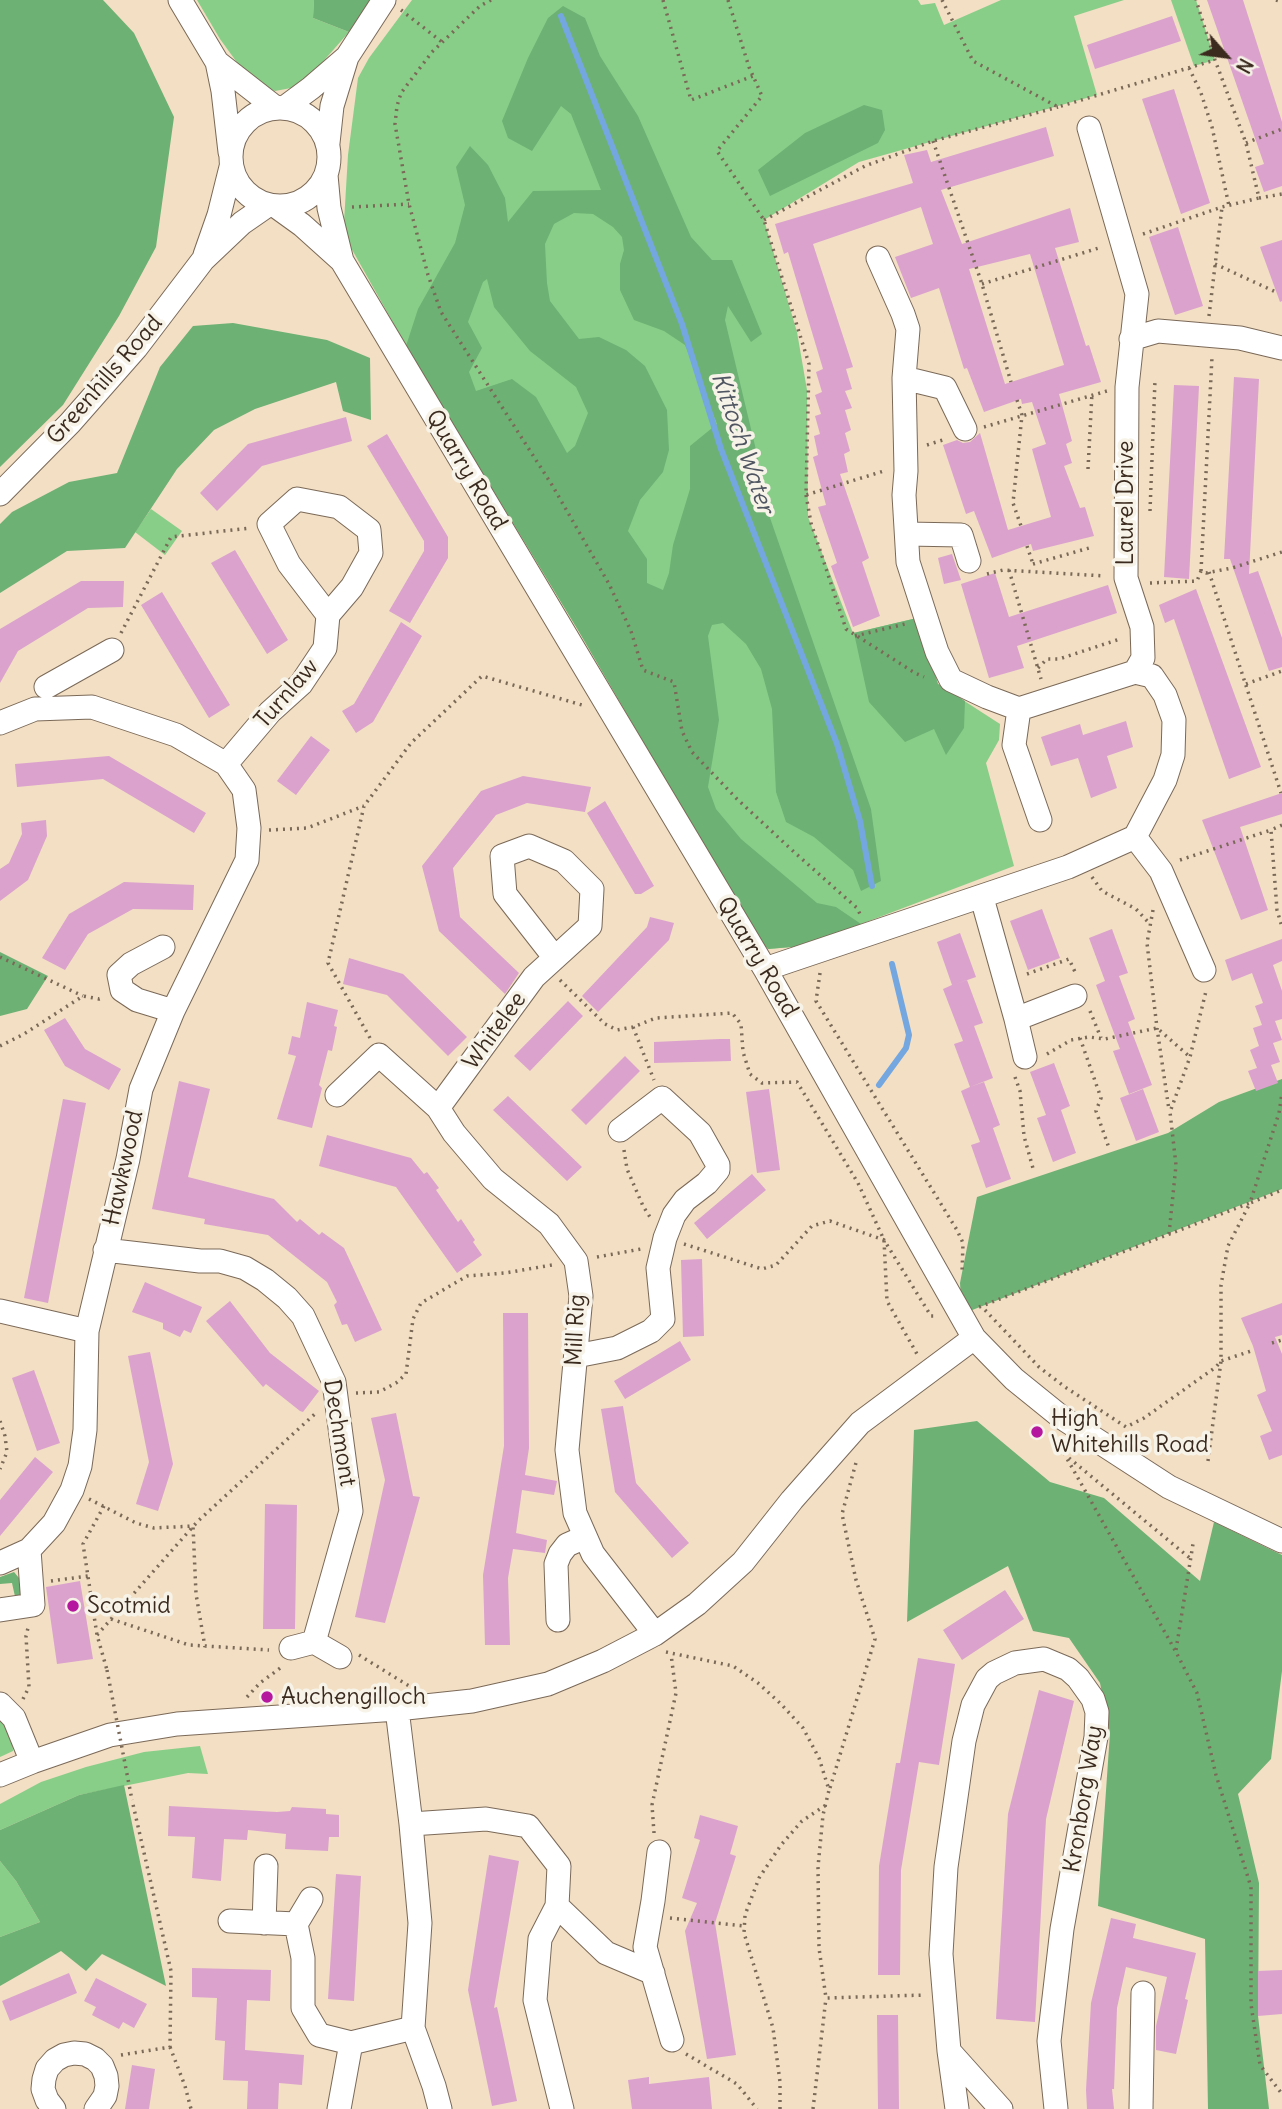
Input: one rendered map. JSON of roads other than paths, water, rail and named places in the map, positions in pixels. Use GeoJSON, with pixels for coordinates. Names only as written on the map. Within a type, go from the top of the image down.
{"type":"FeatureCollection","features":[{"type":"Feature","properties":{"kind":"street"},"geometry":{"type":"LineString","coordinates":[[180,0],[217,62],[231,160],[237,182],[247,194],[260,203],[292,206],[306,200],[318,189],[330,160],[328,143],[332,106],[347,57]]}},
{"type":"Feature","properties":{"kind":"street"},"geometry":{"type":"LineString","coordinates":[[279,108],[311,88],[347,57],[392,4]]}},
{"type":"Feature","properties":{"kind":"street"},"geometry":{"type":"LineString","coordinates":[[217,62],[279,108]]}},
{"type":"Feature","properties":{"kind":"street"},"geometry":{"type":"LineString","coordinates":[[231,160],[235,135],[245,122],[259,112],[279,108],[293,109],[308,116],[320,128],[328,143]]}},
{"type":"Feature","properties":{"kind":"street","name":"Laurel Drive"},"geometry":{"type":"LineString","coordinates":[[1088,128],[1136,294],[1126,387],[1126,578],[1142,632],[1143,658],[1135,672]]}},
{"type":"Feature","properties":{"kind":"street","name":"Greenhills Road"},"geometry":{"type":"LineString","coordinates":[[203,260],[219,215],[231,160]]}},
{"type":"Feature","properties":{"kind":"street","name":"Quarry Road"},"geometry":{"type":"LineString","coordinates":[[326,175],[329,208],[342,261],[611,714],[973,1306],[974,1338],[1014,1379],[1061,1417],[1169,1487],[1282,1541]]}},
{"type":"Feature","properties":{"kind":"street","name":"Greenhills Road"},"geometry":{"type":"LineString","coordinates":[[0,494],[70,423],[111,376],[203,260],[242,223],[273,206]]}},
{"type":"Feature","properties":{"kind":"street","name":"Quarry Road"},"geometry":{"type":"LineString","coordinates":[[273,206],[302,225],[342,261]]}},
{"type":"Feature","properties":{"kind":"street"},"geometry":{"type":"LineString","coordinates":[[765,969],[982,898],[1087,859],[1135,837],[1165,780],[1173,755],[1174,720],[1165,695],[1152,676],[1135,672],[1019,709],[950,680],[937,652],[908,562],[904,495],[904,378],[908,329],[904,314],[878,258]]}},
{"type":"Feature","properties":{"kind":"street"},"geometry":{"type":"LineString","coordinates":[[1131,339],[1158,331],[1240,338],[1282,348]]}},
{"type":"Feature","properties":{"kind":"street"},"geometry":{"type":"LineString","coordinates":[[904,378],[945,388],[965,432]]}},
{"type":"Feature","properties":{"kind":"street"},"geometry":{"type":"LineString","coordinates":[[297,499],[339,507],[369,530],[371,553],[352,587],[328,615],[289,564],[269,524],[297,499]]}},
{"type":"Feature","properties":{"kind":"street"},"geometry":{"type":"LineString","coordinates":[[907,534],[961,535],[969,561]]}},
{"type":"Feature","properties":{"kind":"street","name":"Turnlaw"},"geometry":{"type":"LineString","coordinates":[[226,764],[270,712],[301,684],[325,648],[328,615]]}},
{"type":"Feature","properties":{"kind":"street"},"geometry":{"type":"LineString","coordinates":[[46,687],[112,650]]}},
{"type":"Feature","properties":{"kind":"street"},"geometry":{"type":"LineString","coordinates":[[72,673],[72,708]]}},
{"type":"Feature","properties":{"kind":"street"},"geometry":{"type":"LineString","coordinates":[[0,723],[35,709],[92,707],[176,735],[226,764]]}},
{"type":"Feature","properties":{"kind":"street"},"geometry":{"type":"LineString","coordinates":[[1019,709],[1014,745],[1040,820]]}},
{"type":"Feature","properties":{"kind":"street","name":"Hawkwood"},"geometry":{"type":"LineString","coordinates":[[0,1563],[29,1549],[54,1523],[72,1490],[80,1466],[85,1430],[87,1331],[128,1159],[141,1089],[173,1011],[247,860],[249,828],[244,790],[226,764]]}},
{"type":"Feature","properties":{"kind":"street"},"geometry":{"type":"LineString","coordinates":[[1135,837],[1160,869],[1204,970]]}},
{"type":"Feature","properties":{"kind":"street","name":"Whitelee"},"geometry":{"type":"LineString","coordinates":[[438,1108],[534,977],[590,926],[592,889],[564,861],[528,846],[502,856],[505,894],[550,962]]}},
{"type":"Feature","properties":{"kind":"street"},"geometry":{"type":"LineString","coordinates":[[982,898],[1027,1060]]}},
{"type":"Feature","properties":{"kind":"street"},"geometry":{"type":"LineString","coordinates":[[163,947],[131,964],[120,975],[122,990],[137,999],[173,1011]]}},
{"type":"Feature","properties":{"kind":"street"},"geometry":{"type":"LineString","coordinates":[[1016,1019],[1075,996]]}},
{"type":"Feature","properties":{"kind":"street","name":"Mill Rig"},"geometry":{"type":"LineString","coordinates":[[337,1095],[379,1055],[438,1108],[454,1133],[493,1179],[549,1224],[576,1261],[582,1296],[567,1450],[575,1513],[593,1554],[656,1634]]}},
{"type":"Feature","properties":{"kind":"street"},"geometry":{"type":"LineString","coordinates":[[576,1356],[617,1348],[650,1331],[663,1319],[659,1268],[664,1238],[674,1215],[685,1200],[715,1175],[718,1165],[700,1133],[662,1098],[620,1130]]}},
{"type":"Feature","properties":{"kind":"street","name":"Dechmont"},"geometry":{"type":"LineString","coordinates":[[106,1250],[220,1261],[245,1268],[287,1297],[303,1316],[337,1393],[351,1511],[314,1642]]}},
{"type":"Feature","properties":{"kind":"street"},"geometry":{"type":"LineString","coordinates":[[0,1311],[87,1331]]}},
{"type":"Feature","properties":{"kind":"street"},"geometry":{"type":"LineString","coordinates":[[0,1775],[110,1735],[177,1724],[441,1705],[548,1684],[656,1634],[697,1604],[743,1562],[792,1500],[860,1423],[974,1338]]}},
{"type":"Feature","properties":{"kind":"street"},"geometry":{"type":"LineString","coordinates":[[558,1620],[556,1564],[560,1553],[568,1545],[585,1537]]}},
{"type":"Feature","properties":{"kind":"street"},"geometry":{"type":"LineString","coordinates":[[0,1610],[32,1594],[29,1549]]}},
{"type":"Feature","properties":{"kind":"street"},"geometry":{"type":"LineString","coordinates":[[291,1648],[314,1642],[346,1654]]}},
{"type":"Feature","properties":{"kind":"street","name":"Kronborg Way"},"geometry":{"type":"LineString","coordinates":[[957,2109],[941,1954],[946,1867],[964,1741],[973,1704],[987,1679],[1015,1663],[1044,1658],[1068,1669],[1079,1678],[1093,1699],[1097,1712],[1096,1737],[1062,1929],[1049,2041],[1056,2109]]}},
{"type":"Feature","properties":{"kind":"street"},"geometry":{"type":"LineString","coordinates":[[397,1709],[411,1824],[419,1923],[413,2028],[440,2109]]}},
{"type":"Feature","properties":{"kind":"street"},"geometry":{"type":"LineString","coordinates":[[7,1711],[32,1762]]}},
{"type":"Feature","properties":{"kind":"street"},"geometry":{"type":"LineString","coordinates":[[411,1824],[486,1819],[528,1826],[559,1866],[557,1906],[540,1938],[535,2000],[562,2109]]}},
{"type":"Feature","properties":{"kind":"street"},"geometry":{"type":"LineString","coordinates":[[657,1845],[645,1947],[672,2040]]}},
{"type":"Feature","properties":{"kind":"street"},"geometry":{"type":"LineString","coordinates":[[264,1923],[266,1866]]}},
{"type":"Feature","properties":{"kind":"street"},"geometry":{"type":"LineString","coordinates":[[311,1899],[296,1924],[303,1958],[303,2008],[319,2035],[351,2043],[413,2028]]}},
{"type":"Feature","properties":{"kind":"street"},"geometry":{"type":"LineString","coordinates":[[557,1906],[606,1953],[653,1973]]}},
{"type":"Feature","properties":{"kind":"street"},"geometry":{"type":"LineString","coordinates":[[230,1921],[296,1924]]}},
{"type":"Feature","properties":{"kind":"street"},"geometry":{"type":"LineString","coordinates":[[1140,2109],[1143,1993]]}},
{"type":"Feature","properties":{"kind":"street"},"geometry":{"type":"LineString","coordinates":[[339,2109],[351,2043]]}},
{"type":"Feature","properties":{"kind":"street"},"geometry":{"type":"LineString","coordinates":[[949,2050],[1001,2109]]}},
{"type":"Feature","properties":{"kind":"street"},"geometry":{"type":"LineString","coordinates":[[54,2109],[43,2090],[47,2068],[55,2060],[74,2053],[95,2059],[106,2076],[106,2096],[96,2109]]}},
{"type":"Feature","properties":{"kind":"waterway","name":"Kittoch Water"},"geometry":{"type":"LineString","coordinates":[[561,16],[682,324],[721,449],[837,744],[860,821],[872,886]]}},
{"type":"Feature","properties":{"kind":"waterway","name":"Kittoch Water"},"geometry":{"type":"LineString","coordinates":[[879,1085],[906,1048],[909,1035],[892,964]]}},
{"type":"Feature","properties":{"kind":"place","name":"High Whitehills Road"},"geometry":{"type":"Point","coordinates":[1037,1432]}},
{"type":"Feature","properties":{"kind":"place","name":"Scotmid"},"geometry":{"type":"Point","coordinates":[73,1606]}},
{"type":"Feature","properties":{"kind":"place","name":"Auchengilloch"},"geometry":{"type":"Point","coordinates":[267,1697]}}]}
